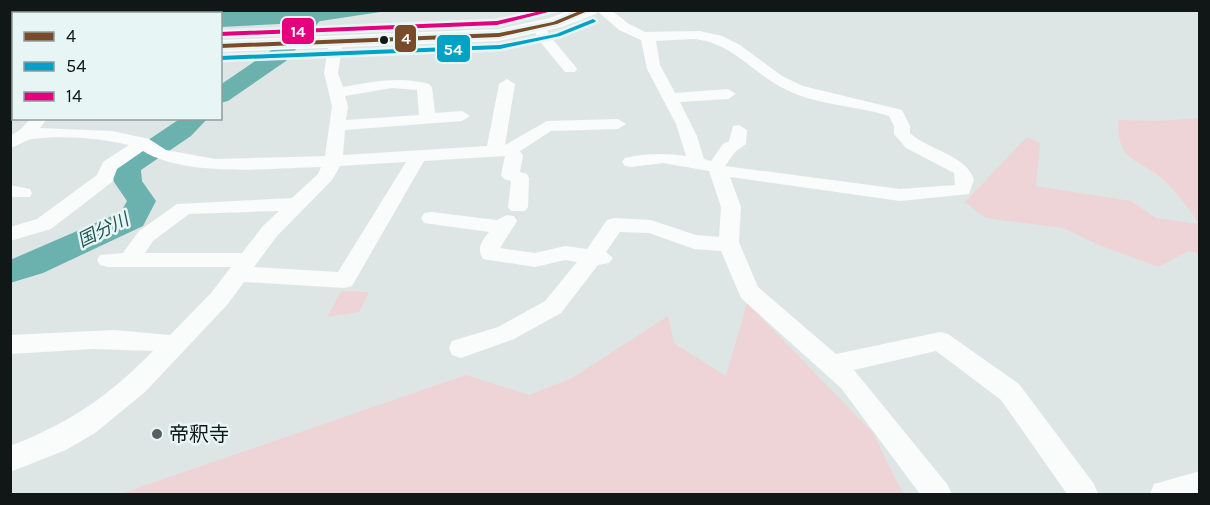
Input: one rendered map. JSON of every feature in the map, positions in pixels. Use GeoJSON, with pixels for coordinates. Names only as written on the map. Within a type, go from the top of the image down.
{"type":"FeatureCollection","features":[{"type":"Feature","properties":{"kind":"highway"},"geometry":{"type":"LineString","coordinates":[[222,46],[499,35],[540,27],[589,10]]}},
{"type":"Feature","properties":{"kind":"street"},"geometry":{"type":"LineString","coordinates":[[602,10],[630,30],[647,37],[689,33],[719,40],[786,85],[821,96],[878,106],[896,113],[902,126],[902,134],[912,144],[962,170],[965,186],[962,190],[900,195],[663,158],[631,162]]}},
{"type":"Feature","properties":{"kind":"street"},"geometry":{"type":"LineString","coordinates":[[540,27],[543,36],[570,69]]}},
{"type":"Feature","properties":{"kind":"street"},"geometry":{"type":"LineString","coordinates":[[647,37],[653,50],[652,65],[731,207],[730,245],[749,292],[850,381],[937,495]]}},
{"type":"Feature","properties":{"kind":"street"},"geometry":{"type":"LineString","coordinates":[[10,459],[56,441],[85,425],[136,385],[219,299],[270,231],[326,176],[333,161],[340,106],[331,73],[336,42]]}},
{"type":"Feature","properties":{"kind":"street"},"geometry":{"type":"LineString","coordinates":[[336,93],[396,84],[415,84],[424,87],[428,118]]}},
{"type":"Feature","properties":{"kind":"street"},"geometry":{"type":"LineString","coordinates":[[502,150],[507,84]]}},
{"type":"Feature","properties":{"kind":"street"},"geometry":{"type":"LineString","coordinates":[[671,98],[728,94]]}},
{"type":"Feature","properties":{"kind":"street"},"geometry":{"type":"LineString","coordinates":[[338,126],[462,116]]}},
{"type":"Feature","properties":{"kind":"street"},"geometry":{"type":"LineString","coordinates":[[10,143],[26,134],[38,120]]}},
{"type":"Feature","properties":{"kind":"street"},"geometry":{"type":"LineString","coordinates":[[26,134],[112,136],[214,164],[333,161],[502,150],[547,126],[618,124]]}},
{"type":"Feature","properties":{"kind":"street"},"geometry":{"type":"LineString","coordinates":[[709,166],[737,144],[739,130]]}},
{"type":"Feature","properties":{"kind":"street"},"geometry":{"type":"LineString","coordinates":[[10,234],[44,224],[105,178],[109,166],[151,148]]}},
{"type":"Feature","properties":{"kind":"street"},"geometry":{"type":"LineString","coordinates":[[502,150],[514,155],[510,175],[520,178],[509,218],[490,244],[490,254],[535,260],[565,254],[597,257]]}},
{"type":"Feature","properties":{"kind":"street"},"geometry":{"type":"LineString","coordinates":[[298,204],[184,208],[118,260],[243,267],[344,280],[418,156]]}},
{"type":"Feature","properties":{"kind":"street"},"geometry":{"type":"LineString","coordinates":[[431,218],[509,218]]}},
{"type":"Feature","properties":{"kind":"street"},"geometry":{"type":"LineString","coordinates":[[461,348],[506,333],[542,314],[562,298],[597,257],[614,225],[651,227],[694,242],[730,245]]}},
{"type":"Feature","properties":{"kind":"street"},"geometry":{"type":"LineString","coordinates":[[10,345],[92,340],[159,342],[176,345]]}},
{"type":"Feature","properties":{"kind":"street"},"geometry":{"type":"LineString","coordinates":[[831,365],[940,341],[1010,392],[1084,495]]}},
{"type":"Feature","properties":{"kind":"street"},"geometry":{"type":"LineString","coordinates":[[1164,495],[1200,484]]}},
{"type":"Feature","properties":{"kind":"shaded area"},"geometry":{"type":"Polygon","coordinates":[[[1199,118],[1199,224],[1167,183],[1126,153],[1119,135],[1118,120],[1158,121],[1199,118]]]}},
{"type":"Feature","properties":{"kind":"shaded area"},"geometry":{"type":"Polygon","coordinates":[[[1027,137],[1040,143],[1036,186],[1131,201],[1156,218],[1199,224],[1199,254],[1189,251],[1158,267],[1099,245],[1063,228],[985,218],[965,202],[1027,137]]]}},
{"type":"Feature","properties":{"kind":"shaded area"},"geometry":{"type":"Polygon","coordinates":[[[341,291],[369,292],[359,312],[327,317],[341,291]]]}},
{"type":"Feature","properties":{"kind":"shaded area"},"geometry":{"type":"Polygon","coordinates":[[[747,303],[873,433],[903,494],[120,494],[466,375],[529,395],[572,378],[668,316],[674,343],[726,376],[747,303]]]}},
{"type":"Feature","properties":{"kind":"water"},"geometry":{"type":"Polygon","coordinates":[[[11,11],[387,11],[314,22],[305,34],[292,35],[299,23],[222,27],[222,12],[12,12],[11,37],[11,11]]]}},
{"type":"Feature","properties":{"kind":"waterway","name":"国分川"},"geometry":{"type":"LineString","coordinates":[[222,95],[278,56],[320,10]]}},
{"type":"Feature","properties":{"kind":"waterway","name":"国分川"},"geometry":{"type":"LineString","coordinates":[[10,272],[32,265],[132,219],[142,201],[128,182],[126,172],[130,165],[182,131],[194,120]]}},
{"type":"Feature","properties":{"kind":"transit line","name":"14"},"geometry":{"type":"LineString","coordinates":[[222,34],[497,23],[554,10]]}},
{"type":"Feature","properties":{"kind":"transit line","name":"4"},"geometry":{"type":"LineString","coordinates":[[222,46],[499,35],[555,23],[588,10]]}},
{"type":"Feature","properties":{"kind":"transit line","name":"54"},"geometry":{"type":"LineString","coordinates":[[222,58],[500,47],[558,35],[593,21]]}},
{"type":"Feature","properties":{"kind":"place","name":"帝釈寺"},"geometry":{"type":"Point","coordinates":[157,434]}}]}
